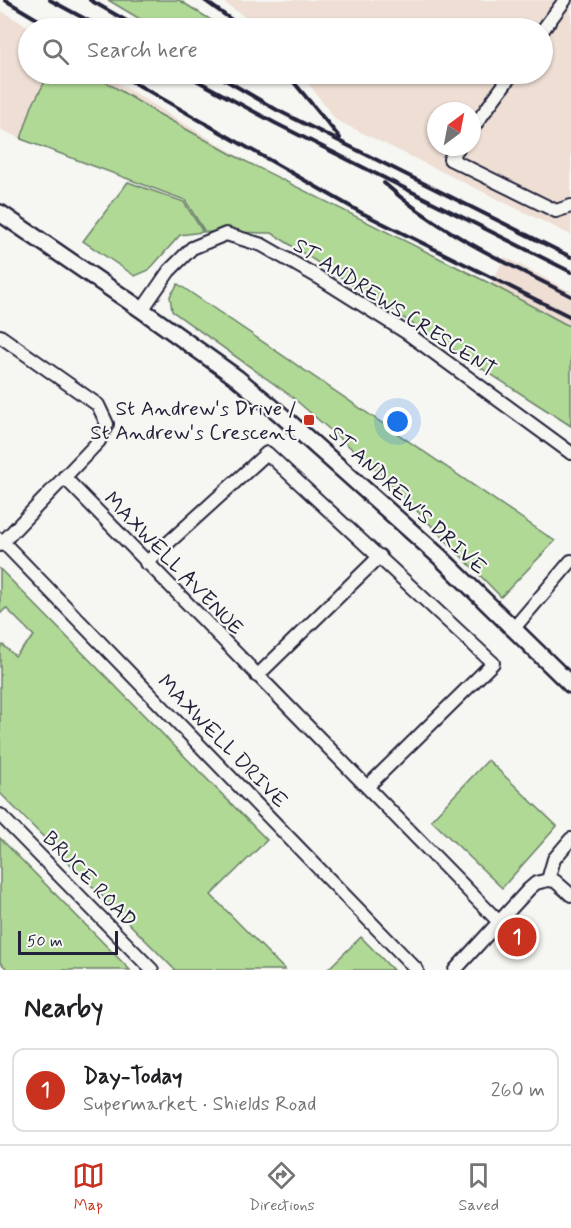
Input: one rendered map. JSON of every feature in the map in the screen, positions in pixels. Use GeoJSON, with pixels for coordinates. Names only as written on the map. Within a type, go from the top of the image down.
{"type":"FeatureCollection","features":[{"type":"Feature","properties":{"kind":"street"},"geometry":{"type":"LineString","coordinates":[[552,18],[565,0]]}},
{"type":"Feature","properties":{"kind":"street"},"geometry":{"type":"LineString","coordinates":[[481,117],[505,84]]}},
{"type":"Feature","properties":{"kind":"street"},"geometry":{"type":"LineString","coordinates":[[452,156],[450,159],[556,211],[571,207]]}},
{"type":"Feature","properties":{"kind":"street","name":"ST ANDREW'S DRIVE"},"geometry":{"type":"LineString","coordinates":[[0,213],[237,378],[311,440],[440,557],[571,686]]}},
{"type":"Feature","properties":{"kind":"street","name":"ST ANDREWS CRESCENT"},"geometry":{"type":"LineString","coordinates":[[142,310],[169,271],[192,248],[226,234],[262,245],[318,277],[406,333],[571,453]]}},
{"type":"Feature","properties":{"kind":"street"},"geometry":{"type":"LineString","coordinates":[[0,336],[98,405],[107,424],[99,441],[1,542]]}},
{"type":"Feature","properties":{"kind":"street"},"geometry":{"type":"LineString","coordinates":[[146,563],[267,453],[493,663],[368,786]]}},
{"type":"Feature","properties":{"kind":"street","name":"MAXWELL AVENUE"},"geometry":{"type":"LineString","coordinates":[[64,477],[498,921]]}},
{"type":"Feature","properties":{"kind":"street","name":"MAXWELL DRIVE"},"geometry":{"type":"LineString","coordinates":[[1,542],[417,970]]}},
{"type":"Feature","properties":{"kind":"street"},"geometry":{"type":"LineString","coordinates":[[257,676],[380,556]]}},
{"type":"Feature","properties":{"kind":"street"},"geometry":{"type":"LineString","coordinates":[[514,628],[571,561]]}},
{"type":"Feature","properties":{"kind":"street"},"geometry":{"type":"LineString","coordinates":[[554,668],[571,680]]}},
{"type":"Feature","properties":{"kind":"street","name":"BRUCE ROAD"},"geometry":{"type":"LineString","coordinates":[[0,815],[152,970]]}},
{"type":"Feature","properties":{"kind":"street"},"geometry":{"type":"LineString","coordinates":[[548,880],[554,859],[571,839]]}},
{"type":"Feature","properties":{"kind":"street"},"geometry":{"type":"LineString","coordinates":[[454,970],[536,883],[555,881],[571,895]]}},
{"type":"Feature","properties":{"kind":"shaded area"},"geometry":{"type":"Polygon","coordinates":[[[220,0],[571,0],[571,235],[336,120],[309,84],[553,84],[553,18],[246,18],[220,0]]]}},
{"type":"Feature","properties":{"kind":"shaded area"},"geometry":{"type":"Polygon","coordinates":[[[0,10],[18,21],[18,84],[119,84],[243,159],[223,202],[21,139],[0,129],[0,10]]]}},
{"type":"Feature","properties":{"kind":"shaded area"},"geometry":{"type":"Polygon","coordinates":[[[505,257],[571,292],[571,327],[491,284],[505,257]]]}},
{"type":"Feature","properties":{"kind":"green space"},"geometry":{"type":"Polygon","coordinates":[[[108,0],[179,0],[208,18],[138,18],[108,0]]]}},
{"type":"Feature","properties":{"kind":"green space"},"geometry":{"type":"Polygon","coordinates":[[[44,84],[109,84],[233,155],[491,284],[571,327],[571,426],[272,233],[205,232],[185,200],[21,139],[32,106],[44,84]]]}},
{"type":"Feature","properties":{"kind":"green space"},"geometry":{"type":"Polygon","coordinates":[[[128,182],[184,202],[203,232],[180,235],[149,270],[135,276],[83,241],[128,182]]]}},
{"type":"Feature","properties":{"kind":"green space"},"geometry":{"type":"Polygon","coordinates":[[[178,284],[555,541],[501,597],[381,474],[291,396],[172,311],[170,296],[178,284]]]}},
{"type":"Feature","properties":{"kind":"green space"},"geometry":{"type":"Polygon","coordinates":[[[0,569],[267,840],[211,895],[285,970],[175,970],[0,793],[0,648],[3,645],[15,656],[34,636],[6,608],[0,614],[0,569]]]}},
{"type":"Feature","properties":{"kind":"green space"},"geometry":{"type":"Polygon","coordinates":[[[488,760],[557,826],[502,888],[431,820],[488,760]]]}},
{"type":"Feature","properties":{"kind":"green space"},"geometry":{"type":"Polygon","coordinates":[[[0,838],[130,970],[8,970],[0,962],[0,838]]]}},
{"type":"Feature","properties":{"kind":"green space"},"geometry":{"type":"Polygon","coordinates":[[[361,937],[393,970],[327,970],[361,937]]]}},
{"type":"Feature","properties":{"kind":"railway"},"geometry":{"type":"LineString","coordinates":[[5,0],[35,18]]}},
{"type":"Feature","properties":{"kind":"railway"},"geometry":{"type":"LineString","coordinates":[[50,0],[83,18]]}},
{"type":"Feature","properties":{"kind":"railway"},"geometry":{"type":"LineString","coordinates":[[90,0],[122,18]]}},
{"type":"Feature","properties":{"kind":"railway"},"geometry":{"type":"LineString","coordinates":[[204,0],[229,18]]}},
{"type":"Feature","properties":{"kind":"railway"},"geometry":{"type":"LineString","coordinates":[[136,84],[360,212],[571,317]]}},
{"type":"Feature","properties":{"kind":"railway"},"geometry":{"type":"LineString","coordinates":[[203,84],[275,123],[571,272]]}},
{"type":"Feature","properties":{"kind":"railway"},"geometry":{"type":"LineString","coordinates":[[232,84],[277,110],[571,257]]}},
{"type":"Feature","properties":{"kind":"railway"},"geometry":{"type":"LineString","coordinates":[[295,84],[340,138]]}},
{"type":"Feature","properties":{"kind":"railway"},"geometry":{"type":"LineString","coordinates":[[384,183],[405,201],[450,232],[571,296]]}},
{"type":"Feature","properties":{"kind":"place","name":"St Andrew's Drive / St Andrew's Crescent"},"geometry":{"type":"Point","coordinates":[309,420]}},
{"type":"Feature","properties":{"kind":"place","name":"Day-Today"},"geometry":{"type":"Point","coordinates":[517,937]}}]}
